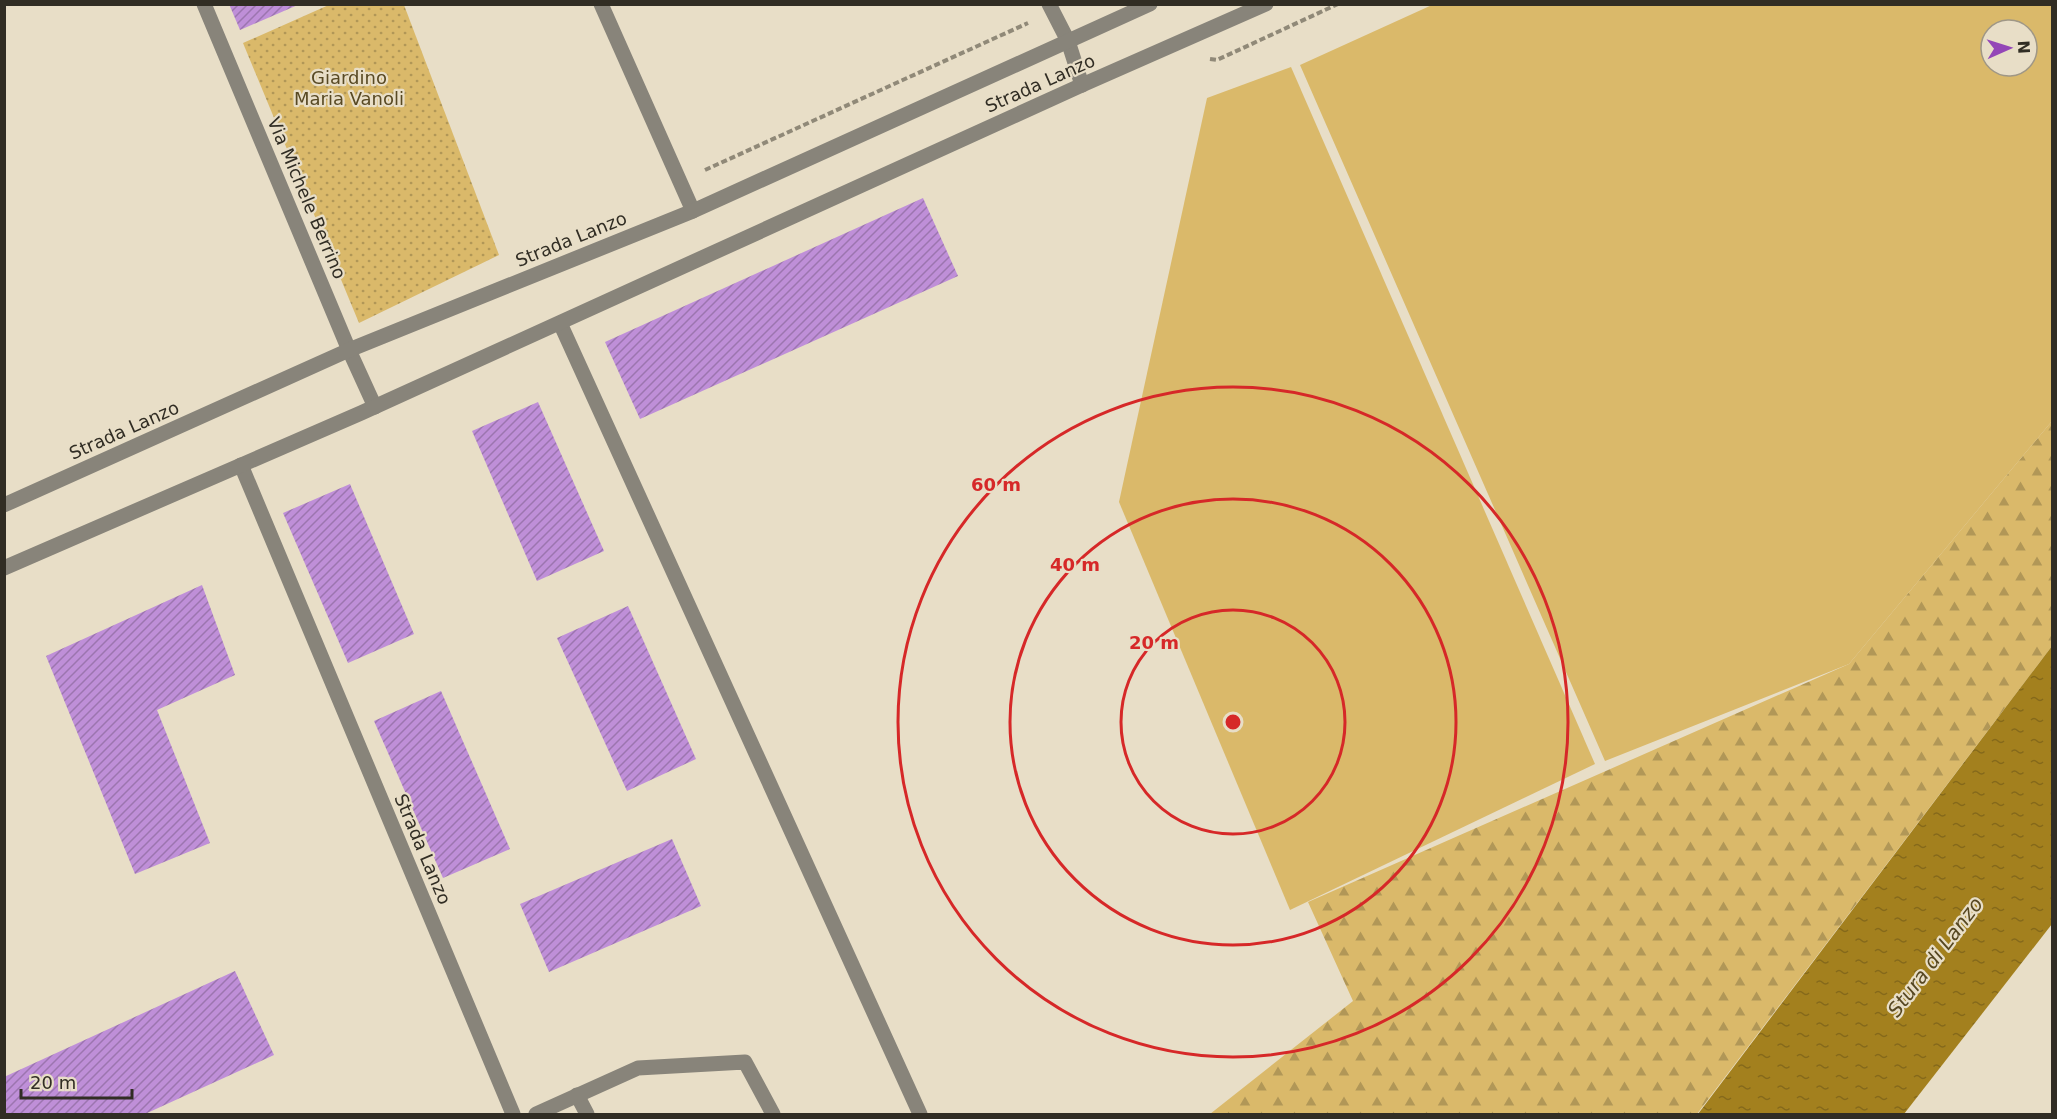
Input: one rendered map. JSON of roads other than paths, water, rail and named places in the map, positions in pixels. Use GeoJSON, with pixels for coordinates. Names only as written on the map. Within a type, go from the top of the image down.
{"type":"FeatureCollection","features":[{"type":"Feature","properties":{"kind":"street","name":"Via Michele Berrino"},"geometry":{"type":"LineString","coordinates":[[204,4],[349,350],[375,406]]}},
{"type":"Feature","properties":{"kind":"street"},"geometry":{"type":"LineString","coordinates":[[601,4],[693,211]]}},
{"type":"Feature","properties":{"kind":"street"},"geometry":{"type":"LineString","coordinates":[[1049,4],[1068,41],[1082,85]]}},
{"type":"Feature","properties":{"kind":"street","name":"Strada Lanzo"},"geometry":{"type":"LineString","coordinates":[[4,505],[349,350],[693,211],[1150,4]]}},
{"type":"Feature","properties":{"kind":"street","name":"Strada Lanzo"},"geometry":{"type":"LineString","coordinates":[[4,568],[375,406],[1082,85],[1266,4]]}},
{"type":"Feature","properties":{"kind":"street"},"geometry":{"type":"LineString","coordinates":[[560,323],[920,1114]]}},
{"type":"Feature","properties":{"kind":"street","name":"Strada Lanzo"},"geometry":{"type":"LineString","coordinates":[[241,465],[513,1114]]}},
{"type":"Feature","properties":{"kind":"street"},"geometry":{"type":"LineString","coordinates":[[536,1114],[638,1068],[745,1062],[773,1114]]}},
{"type":"Feature","properties":{"kind":"street"},"geometry":{"type":"LineString","coordinates":[[577,1095],[587,1114]]}},
{"type":"Feature","properties":{"kind":"water","name":"Stura di Lanzo"},"geometry":{"type":"Polygon","coordinates":[[[2052,646],[2052,924],[1904,1114],[1698,1114],[2052,646]]]}},
{"type":"Feature","properties":{"kind":"park label","name":"Giardino Maria Vanoli"},"geometry":{"type":"Point","coordinates":[349,88]}}]}
